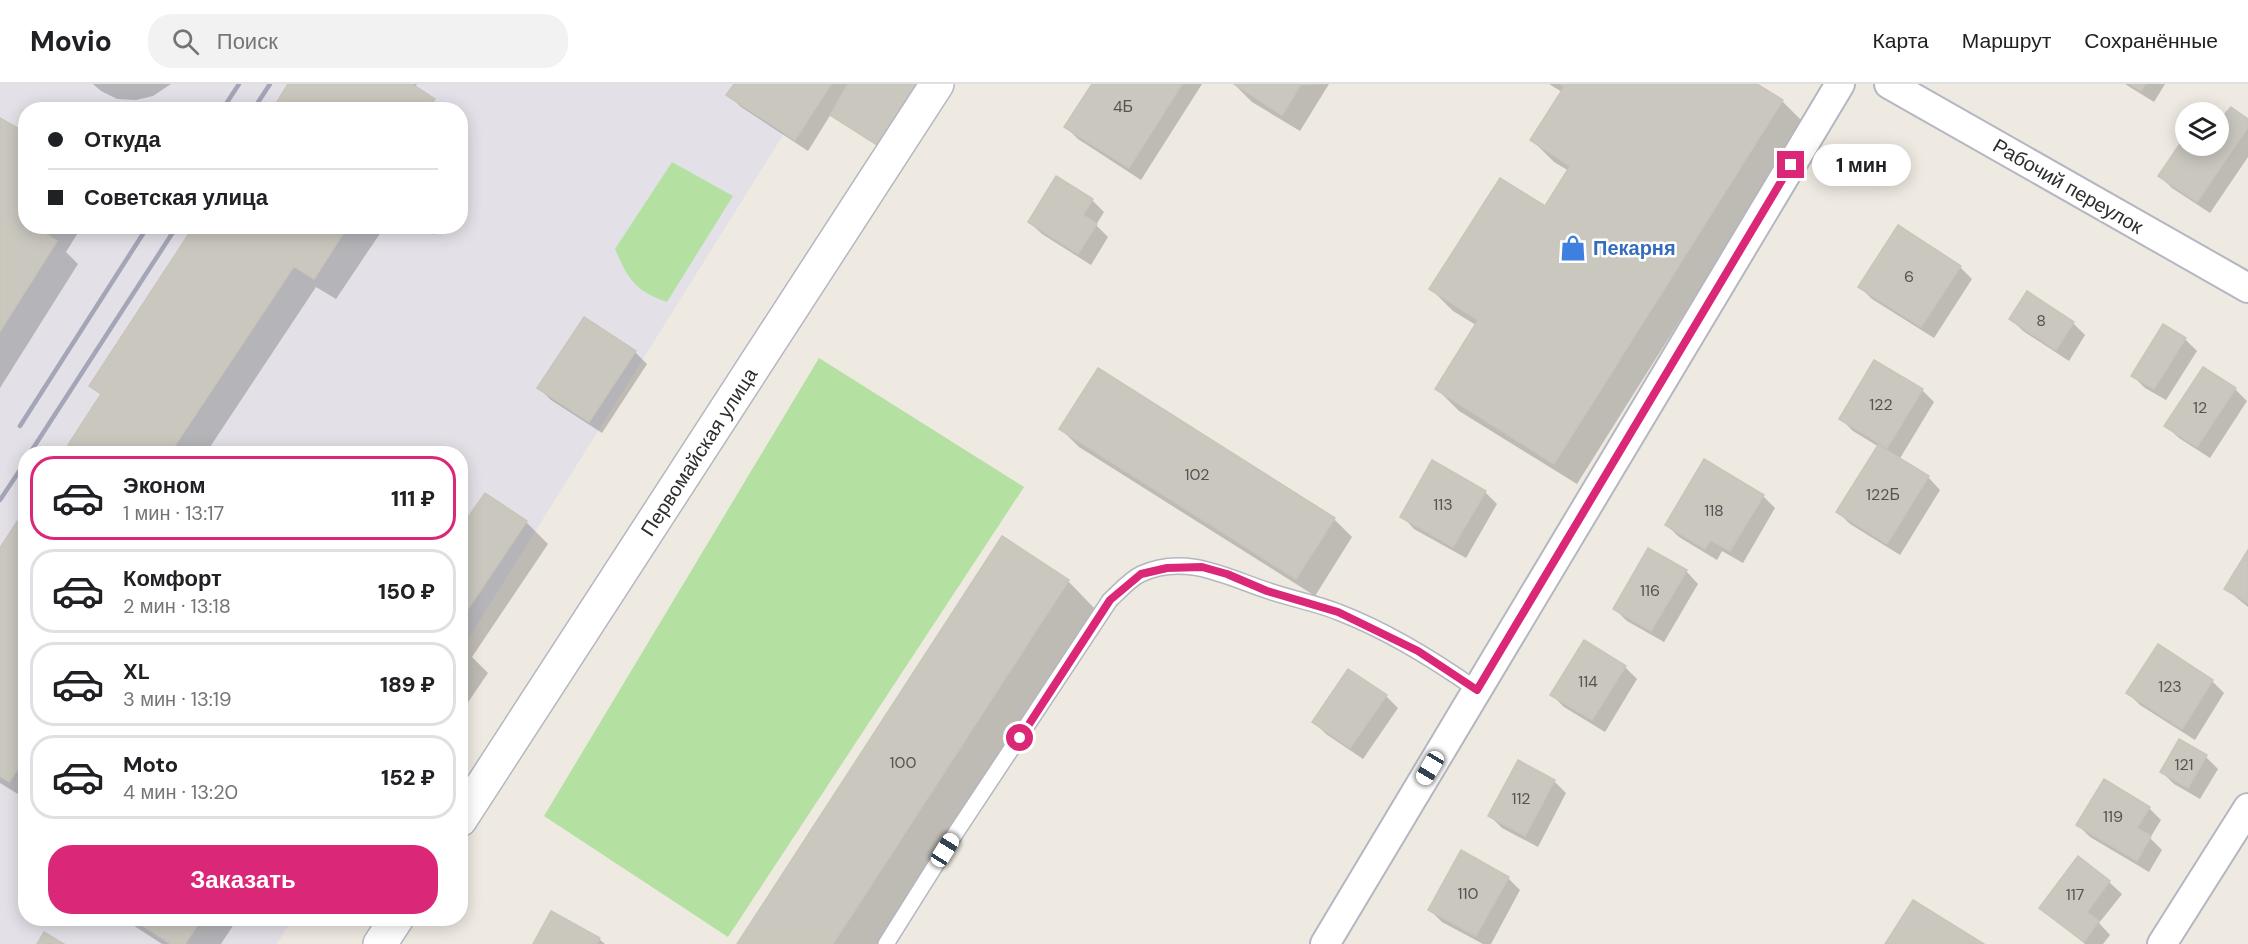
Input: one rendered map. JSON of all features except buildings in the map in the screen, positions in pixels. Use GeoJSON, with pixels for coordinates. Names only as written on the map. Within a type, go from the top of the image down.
{"type":"FeatureCollection","features":[{"type":"Feature","properties":{"kind":"main road","name":"Первомайская улица"},"geometry":{"type":"LineString","coordinates":[[468,808],[937,84]]}},
{"type":"Feature","properties":{"kind":"street"},"geometry":{"type":"LineString","coordinates":[[1325,944],[1840,84]]}},
{"type":"Feature","properties":{"kind":"street","name":"Рабочий переулок"},"geometry":{"type":"LineString","coordinates":[[1889,84],[2248,288]]}},
{"type":"Feature","properties":{"kind":"street"},"geometry":{"type":"LineString","coordinates":[[2162,944],[2248,808]]}},
{"type":"Feature","properties":{"kind":"lane"},"geometry":{"type":"LineString","coordinates":[[886,944],[957,831],[1110,600],[1141,574],[1167,568],[1202,567],[1227,574],[1267,591],[1338,612],[1384,632],[1425,654],[1477,690]]}},
{"type":"Feature","properties":{"kind":"shaded area"},"geometry":{"type":"Polygon","coordinates":[[[0,84],[815,84],[468,639],[468,446],[18,446],[18,926],[288,926],[277,944],[0,944],[0,84]]]}},
{"type":"Feature","properties":{"kind":"green space"},"geometry":{"type":"Polygon","coordinates":[[[672,162],[733,196],[667,302],[647,293],[634,283],[615,249],[672,162]]]}},
{"type":"Feature","properties":{"kind":"green space"},"geometry":{"type":"Polygon","coordinates":[[[819,358],[1024,487],[728,937],[544,816],[819,358]]]}},
{"type":"Feature","properties":{"kind":"railway"},"geometry":{"type":"LineString","coordinates":[[227,102],[239,84]]}},
{"type":"Feature","properties":{"kind":"railway"},"geometry":{"type":"LineString","coordinates":[[258,102],[270,84]]}},
{"type":"Feature","properties":{"kind":"railway"},"geometry":{"type":"LineString","coordinates":[[20,426],[143,234]]}},
{"type":"Feature","properties":{"kind":"railway"},"geometry":{"type":"LineString","coordinates":[[35,446],[172,234]]}},
{"type":"Feature","properties":{"kind":"railway"},"geometry":{"type":"LineString","coordinates":[[0,500],[18,473]]}},
{"type":"Feature","properties":{"kind":"place","name":"Пекарня"},"geometry":{"type":"Point","coordinates":[1573,248]}},
{"type":"Feature","properties":{"kind":"route"},"geometry":{"type":"LineString","coordinates":[[1020,738],[1110,600],[1141,574],[1167,568],[1202,567],[1227,574],[1267,591],[1338,612],[1384,632],[1435,660],[1477,690],[1791,165]]}}]}
